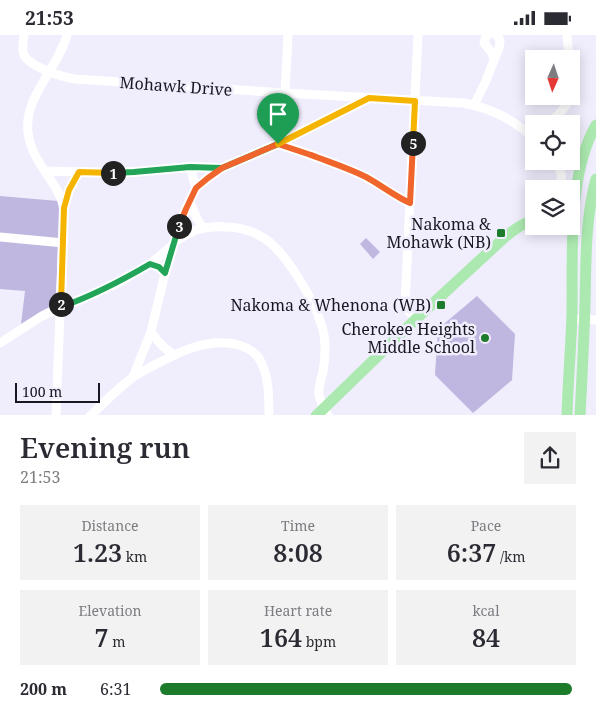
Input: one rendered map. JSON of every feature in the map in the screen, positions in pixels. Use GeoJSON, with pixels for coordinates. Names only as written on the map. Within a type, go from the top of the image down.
{"type":"FeatureCollection","features":[{"type":"Feature","properties":{"kind":"main road"},"geometry":{"type":"LineString","coordinates":[[579,180],[586,148],[596,125]]}},
{"type":"Feature","properties":{"kind":"main road"},"geometry":{"type":"LineString","coordinates":[[580,415],[590,320],[592,195],[596,179]]}},
{"type":"Feature","properties":{"kind":"main road"},"geometry":{"type":"LineString","coordinates":[[322,413],[416,319],[505,237],[525,224]]}},
{"type":"Feature","properties":{"kind":"main road"},"geometry":{"type":"LineString","coordinates":[[566,415],[572,318],[573,235]]}},
{"type":"Feature","properties":{"kind":"street","name":"Mohawk Drive"},"geometry":{"type":"LineString","coordinates":[[24,35],[24,55],[29,61],[63,77],[82,80],[285,93],[456,102],[483,107],[504,116],[525,131]]}},
{"type":"Feature","properties":{"kind":"street"},"geometry":{"type":"LineString","coordinates":[[64,208],[59,192],[34,153],[27,122],[33,100],[61,53],[68,35]]}},
{"type":"Feature","properties":{"kind":"street"},"geometry":{"type":"LineString","coordinates":[[285,93],[288,35]]}},
{"type":"Feature","properties":{"kind":"street"},"geometry":{"type":"LineString","coordinates":[[416,319],[408,311],[405,304],[418,35]]}},
{"type":"Feature","properties":{"kind":"street"},"geometry":{"type":"LineString","coordinates":[[488,35],[484,39],[484,43],[494,59]]}},
{"type":"Feature","properties":{"kind":"street"},"geometry":{"type":"LineString","coordinates":[[474,105],[500,44],[499,38],[496,35]]}},
{"type":"Feature","properties":{"kind":"street"},"geometry":{"type":"LineString","coordinates":[[567,35],[568,50]]}},
{"type":"Feature","properties":{"kind":"street"},"geometry":{"type":"LineString","coordinates":[[133,377],[151,332],[165,273],[183,216],[196,188],[222,168],[278,144],[369,98]]}},
{"type":"Feature","properties":{"kind":"street"},"geometry":{"type":"LineString","coordinates":[[558,115],[566,105]]}},
{"type":"Feature","properties":{"kind":"street"},"geometry":{"type":"LineString","coordinates":[[278,144],[366,177],[410,203]]}},
{"type":"Feature","properties":{"kind":"street"},"geometry":{"type":"LineString","coordinates":[[46,171],[134,172],[190,167],[222,168]]}},
{"type":"Feature","properties":{"kind":"street"},"geometry":{"type":"LineString","coordinates":[[190,167],[196,188]]}},
{"type":"Feature","properties":{"kind":"street"},"geometry":{"type":"LineString","coordinates":[[57,415],[64,208],[69,190],[79,172]]}},
{"type":"Feature","properties":{"kind":"street"},"geometry":{"type":"LineString","coordinates":[[190,201],[202,228]]}},
{"type":"Feature","properties":{"kind":"street"},"geometry":{"type":"LineString","coordinates":[[1,345],[42,316],[116,284],[150,264],[175,242],[196,230],[220,227],[246,229],[259,234],[272,243],[292,267],[312,302],[324,333],[326,353],[319,390],[322,413]]}},
{"type":"Feature","properties":{"kind":"street"},"geometry":{"type":"LineString","coordinates":[[0,237],[64,243]]}},
{"type":"Feature","properties":{"kind":"street"},"geometry":{"type":"LineString","coordinates":[[150,264],[159,267],[165,273]]}},
{"type":"Feature","properties":{"kind":"street"},"geometry":{"type":"LineString","coordinates":[[572,318],[590,320]]}},
{"type":"Feature","properties":{"kind":"street"},"geometry":{"type":"LineString","coordinates":[[151,332],[166,350],[175,355]]}},
{"type":"Feature","properties":{"kind":"street"},"geometry":{"type":"LineString","coordinates":[[90,415],[133,377],[175,355],[202,345],[217,342],[240,345],[253,351],[258,356],[266,376],[269,415]]}},
{"type":"Feature","properties":{"kind":"shaded area"},"geometry":{"type":"Polygon","coordinates":[[[0,196],[58,201],[60,218],[56,301],[21,324],[25,291],[0,289],[0,196]]]}},
{"type":"Feature","properties":{"kind":"shaded area"},"geometry":{"type":"Polygon","coordinates":[[[366,238],[380,252],[373,259],[360,244],[366,238]]]}},
{"type":"Feature","properties":{"kind":"shaded area"},"geometry":{"type":"Polygon","coordinates":[[[477,296],[515,334],[512,380],[473,413],[435,375],[438,329],[477,296]]]}},
{"type":"Feature","properties":{"kind":"place","name":"Nakoma & Mohawk (NB)"},"geometry":{"type":"Point","coordinates":[501,233]}},
{"type":"Feature","properties":{"kind":"place","name":"Nakoma & Whenona (WB)"},"geometry":{"type":"Point","coordinates":[441,305]}},
{"type":"Feature","properties":{"kind":"place","name":"Cherokee Heights Middle School"},"geometry":{"type":"Point","coordinates":[485,338]}},
{"type":"Feature","properties":{"kind":"route"},"geometry":{"type":"LineString","coordinates":[[278,144],[222,168],[190,167],[114,173],[79,172],[69,190],[64,208],[61,307],[116,284],[150,264],[159,267],[165,273],[178,229],[196,188],[222,168],[278,144],[346,168],[366,177],[410,203],[415,101],[369,98],[278,144]]}}]}
